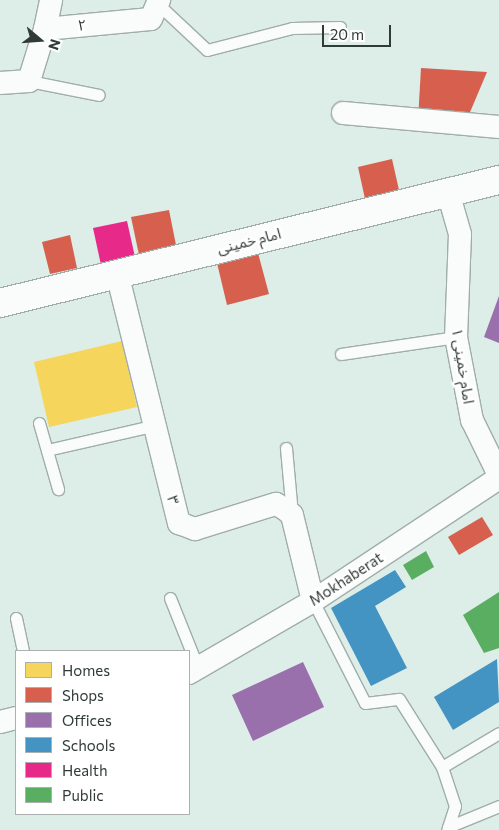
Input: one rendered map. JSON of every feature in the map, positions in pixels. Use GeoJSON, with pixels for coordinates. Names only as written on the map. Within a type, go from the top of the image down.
{"type":"FeatureCollection","features":[{"type":"Feature","properties":{"kind":"main road","name":"امام خمینی"},"geometry":{"type":"LineString","coordinates":[[0,303],[117,273],[236,251],[448,192],[499,180]]}},
{"type":"Feature","properties":{"kind":"street"},"geometry":{"type":"LineString","coordinates":[[0,83],[29,81],[45,29],[51,0]]}},
{"type":"Feature","properties":{"kind":"street","name":"۲"},"geometry":{"type":"LineString","coordinates":[[45,29],[151,20],[160,3]]}},
{"type":"Feature","properties":{"kind":"street"},"geometry":{"type":"LineString","coordinates":[[343,113],[499,127]]}},
{"type":"Feature","properties":{"kind":"street","name":"امام خمینی ۱"},"geometry":{"type":"LineString","coordinates":[[448,192],[460,234],[456,336],[472,420],[499,477]]}},
{"type":"Feature","properties":{"kind":"street","name":"۳"},"geometry":{"type":"LineString","coordinates":[[117,273],[152,426],[179,523],[186,528],[195,529],[276,504],[292,515]]}},
{"type":"Feature","properties":{"kind":"street","name":"Mokhaberat"},"geometry":{"type":"LineString","coordinates":[[194,671],[314,601],[499,477]]}},
{"type":"Feature","properties":{"kind":"street"},"geometry":{"type":"LineString","coordinates":[[292,515],[314,601]]}},
{"type":"Feature","properties":{"kind":"street"},"geometry":{"type":"LineString","coordinates":[[0,722],[15,718]]}},
{"type":"Feature","properties":{"kind":"lane"},"geometry":{"type":"LineString","coordinates":[[160,3],[207,50],[292,28],[340,27]]}},
{"type":"Feature","properties":{"kind":"lane"},"geometry":{"type":"LineString","coordinates":[[29,81],[99,95]]}},
{"type":"Feature","properties":{"kind":"lane"},"geometry":{"type":"LineString","coordinates":[[341,354],[456,336]]}},
{"type":"Feature","properties":{"kind":"lane"},"geometry":{"type":"LineString","coordinates":[[39,423],[58,489]]}},
{"type":"Feature","properties":{"kind":"lane"},"geometry":{"type":"LineString","coordinates":[[47,450],[152,426]]}},
{"type":"Feature","properties":{"kind":"lane"},"geometry":{"type":"LineString","coordinates":[[286,448],[292,515]]}},
{"type":"Feature","properties":{"kind":"lane"},"geometry":{"type":"LineString","coordinates":[[170,598],[187,650]]}},
{"type":"Feature","properties":{"kind":"lane"},"geometry":{"type":"LineString","coordinates":[[314,601],[365,703],[399,700],[442,766],[455,806],[447,829]]}},
{"type":"Feature","properties":{"kind":"lane"},"geometry":{"type":"LineString","coordinates":[[16,618],[23,650]]}},
{"type":"Feature","properties":{"kind":"lane"},"geometry":{"type":"LineString","coordinates":[[190,659],[194,671]]}},
{"type":"Feature","properties":{"kind":"lane"},"geometry":{"type":"LineString","coordinates":[[442,766],[499,732]]}},
{"type":"Feature","properties":{"kind":"lane"},"geometry":{"type":"LineString","coordinates":[[447,829],[499,806]]}},
{"type":"Feature","properties":{"kind":"building: Homes"},"geometry":{"type":"Polygon","coordinates":[[[122,341],[137,407],[49,427],[34,362],[122,341]]]}},
{"type":"Feature","properties":{"kind":"building: Shops"},"geometry":{"type":"Polygon","coordinates":[[[421,68],[487,72],[465,124],[418,120],[421,68]]]}},
{"type":"Feature","properties":{"kind":"building: Shops"},"geometry":{"type":"Polygon","coordinates":[[[392,159],[399,190],[365,199],[358,167],[392,159]]]}},
{"type":"Feature","properties":{"kind":"building: Shops"},"geometry":{"type":"Polygon","coordinates":[[[169,210],[176,245],[139,255],[131,217],[169,210]]]}},
{"type":"Feature","properties":{"kind":"building: Shops"},"geometry":{"type":"Polygon","coordinates":[[[70,235],[77,268],[50,274],[42,242],[70,235]]]}},
{"type":"Feature","properties":{"kind":"building: Shops"},"geometry":{"type":"Polygon","coordinates":[[[258,253],[269,294],[227,305],[217,263],[258,253]]]}},
{"type":"Feature","properties":{"kind":"building: Shops"},"geometry":{"type":"Polygon","coordinates":[[[482,517],[493,535],[459,555],[448,537],[482,517]]]}},
{"type":"Feature","properties":{"kind":"building: Offices"},"geometry":{"type":"Polygon","coordinates":[[[499,296],[499,343],[484,337],[499,296]]]}},
{"type":"Feature","properties":{"kind":"building: Offices"},"geometry":{"type":"Polygon","coordinates":[[[303,662],[324,707],[253,741],[232,695],[303,662]]]}},
{"type":"Feature","properties":{"kind":"building: Schools"},"geometry":{"type":"Polygon","coordinates":[[[395,570],[406,587],[375,606],[407,668],[371,686],[331,608],[395,570]]]}},
{"type":"Feature","properties":{"kind":"building: Schools"},"geometry":{"type":"Polygon","coordinates":[[[497,659],[499,702],[453,730],[434,697],[497,659]]]}},
{"type":"Feature","properties":{"kind":"building: Health"},"geometry":{"type":"Polygon","coordinates":[[[127,221],[135,257],[101,265],[93,228],[127,221]]]}},
{"type":"Feature","properties":{"kind":"building: Public"},"geometry":{"type":"Polygon","coordinates":[[[426,551],[434,567],[412,580],[403,565],[426,551]]]}},
{"type":"Feature","properties":{"kind":"building: Public"},"geometry":{"type":"Polygon","coordinates":[[[499,592],[499,648],[484,653],[463,615],[499,592]]]}}]}
